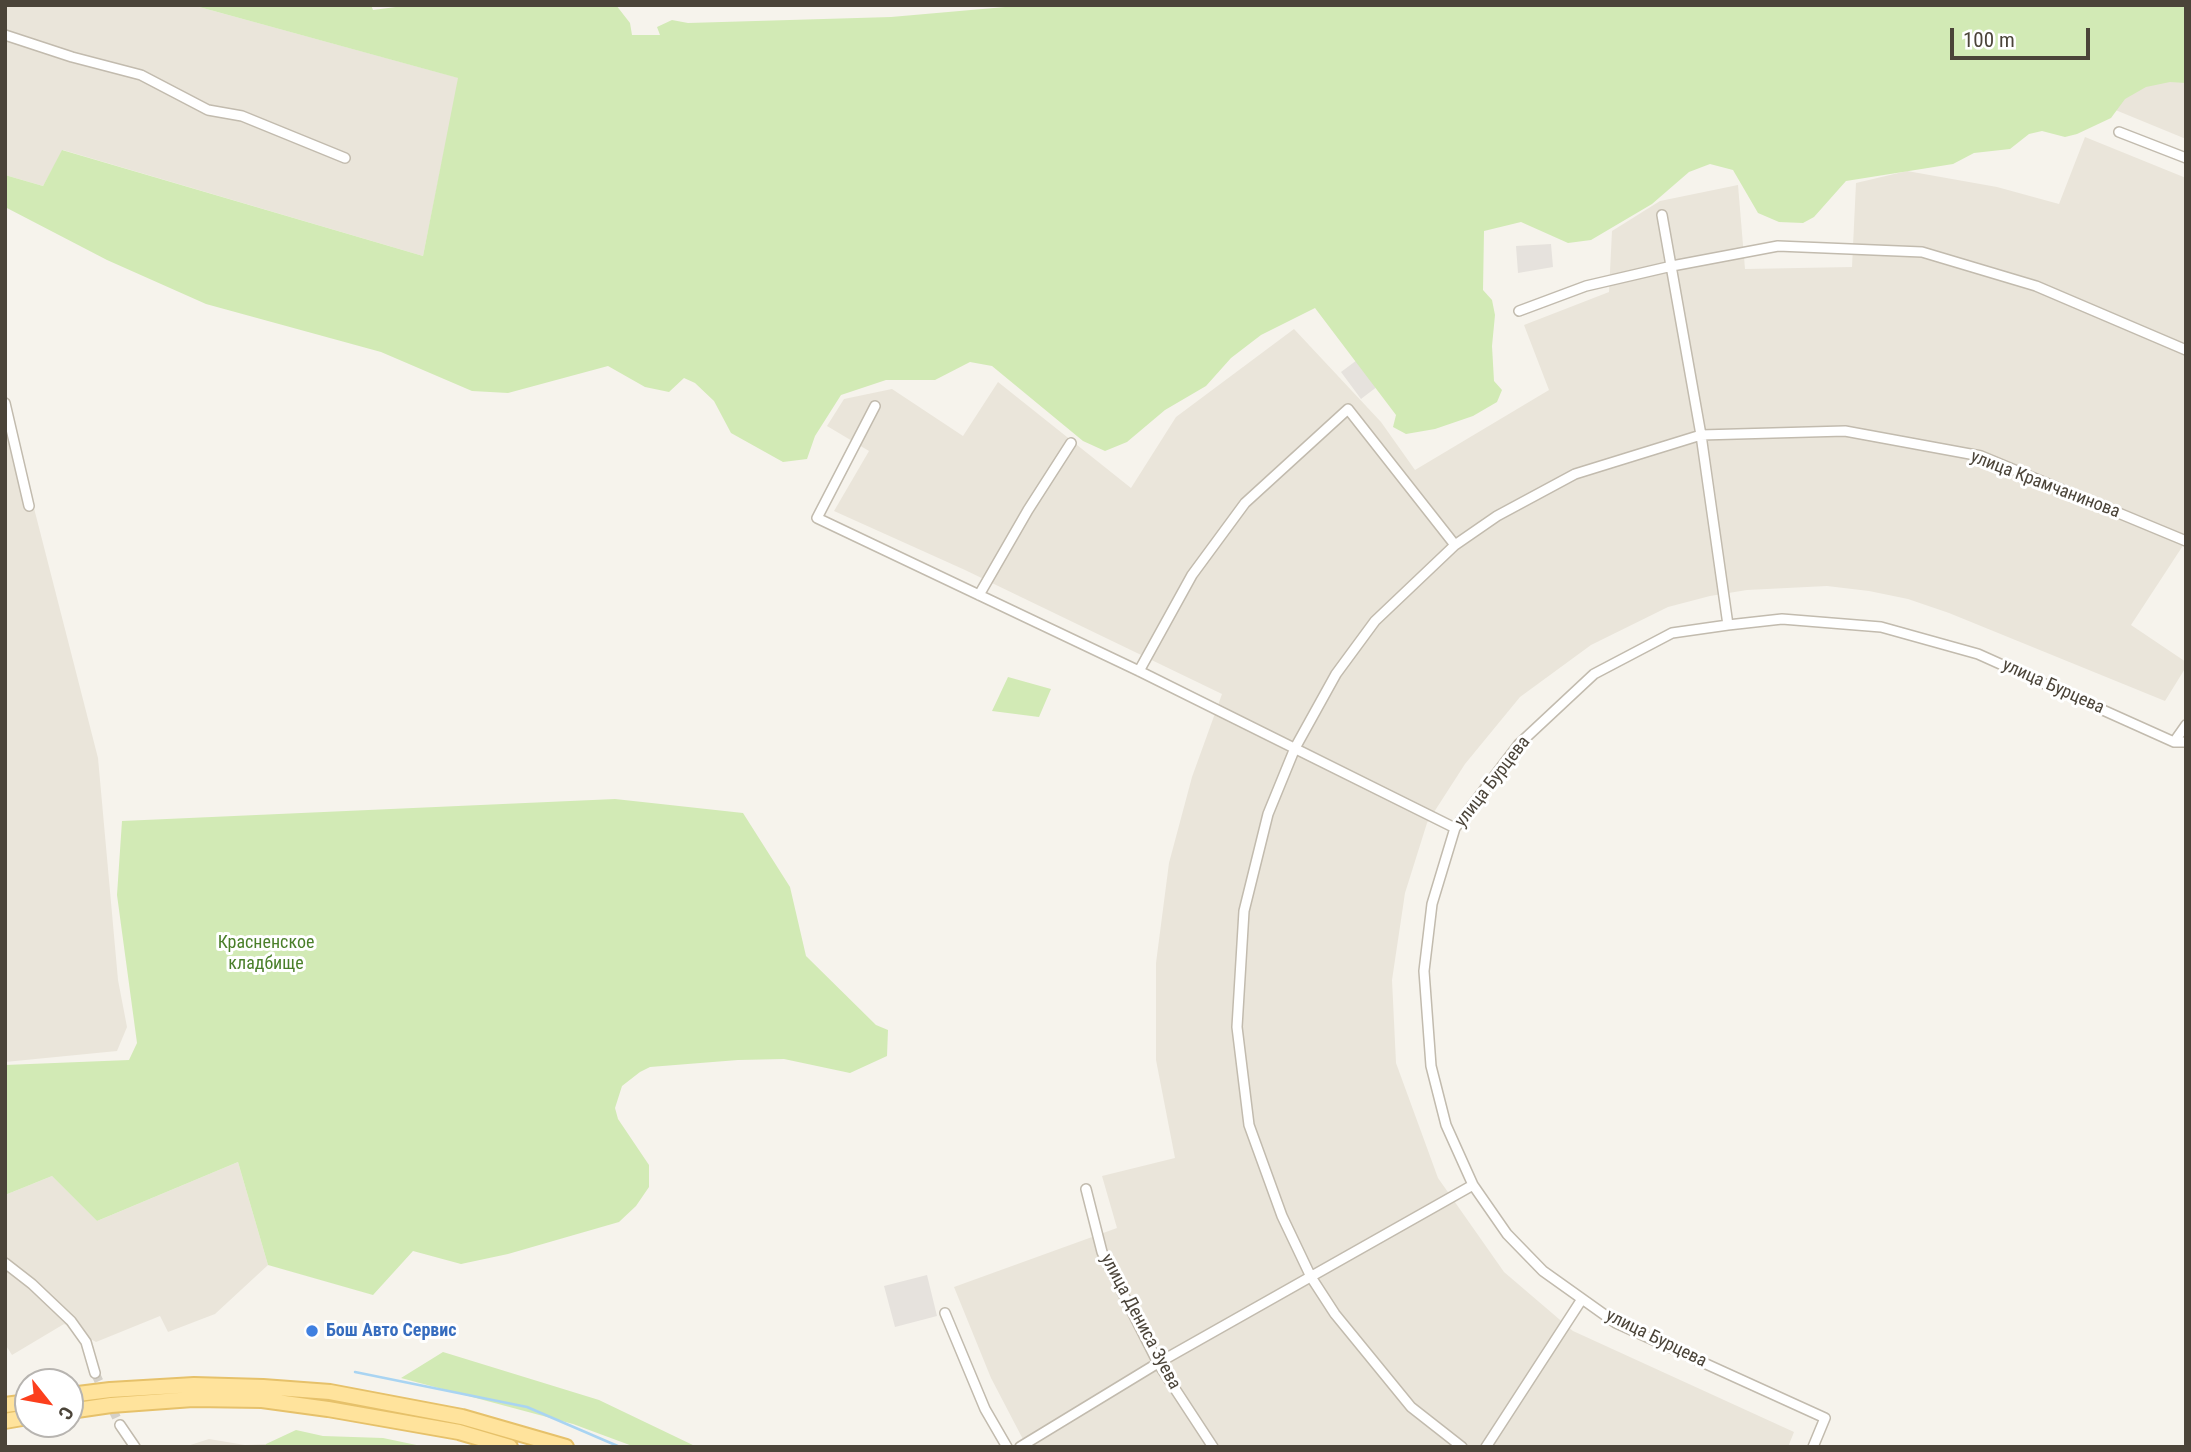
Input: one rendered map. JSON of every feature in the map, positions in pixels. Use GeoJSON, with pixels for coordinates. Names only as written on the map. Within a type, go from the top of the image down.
{"type":"FeatureCollection","features":[{"type":"Feature","properties":{"kind":"main road"},"geometry":{"type":"LineString","coordinates":[[84,1393],[194,1385],[330,1392],[462,1417],[566,1447]]}},
{"type":"Feature","properties":{"kind":"main road"},"geometry":{"type":"LineString","coordinates":[[84,1409],[193,1399],[262,1400],[458,1432],[510,1447]]}},
{"type":"Feature","properties":{"kind":"street"},"geometry":{"type":"LineString","coordinates":[[5,34],[72,57],[141,75],[208,110],[242,116],[345,158]]}},
{"type":"Feature","properties":{"kind":"street"},"geometry":{"type":"LineString","coordinates":[[2119,132],[2186,158]]}},
{"type":"Feature","properties":{"kind":"street"},"geometry":{"type":"LineString","coordinates":[[1662,215],[1701,435],[1728,625]]}},
{"type":"Feature","properties":{"kind":"street"},"geometry":{"type":"LineString","coordinates":[[1519,311],[1586,286],[1778,246],[1922,252],[2036,285],[2186,350]]}},
{"type":"Feature","properties":{"kind":"street"},"geometry":{"type":"LineString","coordinates":[[5,403],[29,506]]}},
{"type":"Feature","properties":{"kind":"street"},"geometry":{"type":"LineString","coordinates":[[875,406],[817,519],[1139,671],[1455,828]]}},
{"type":"Feature","properties":{"kind":"street"},"geometry":{"type":"LineString","coordinates":[[1139,671],[1192,575],[1245,503],[1348,409],[1455,545]]}},
{"type":"Feature","properties":{"kind":"street","name":"улица Крамчанинова"},"geometry":{"type":"LineString","coordinates":[[1461,1447],[1411,1407],[1335,1314],[1311,1277],[1282,1216],[1249,1125],[1237,1027],[1244,911],[1268,814],[1295,748],[1336,674],[1375,621],[1455,545],[1497,516],[1575,474],[1701,435],[1845,431],[1981,456],[2186,541]]}},
{"type":"Feature","properties":{"kind":"street"},"geometry":{"type":"LineString","coordinates":[[979,596],[1070,443]]}},
{"type":"Feature","properties":{"kind":"street","name":"улица Бурцева"},"geometry":{"type":"LineString","coordinates":[[1813,1447],[1825,1418],[1616,1322],[1543,1272],[1507,1234],[1473,1185],[1446,1125],[1431,1066],[1424,971],[1432,904],[1455,828],[1519,744],[1594,674],[1672,633],[1728,625],[1782,620],[1881,627],[1978,654],[2174,742],[2186,741]]}},
{"type":"Feature","properties":{"kind":"street"},"geometry":{"type":"LineString","coordinates":[[2174,742],[2186,724]]}},
{"type":"Feature","properties":{"kind":"street"},"geometry":{"type":"LineString","coordinates":[[1020,1447],[1158,1363],[1473,1185]]}},
{"type":"Feature","properties":{"kind":"street","name":"улица Дениса Зуева"},"geometry":{"type":"LineString","coordinates":[[1086,1189],[1102,1252],[1158,1363],[1213,1447]]}},
{"type":"Feature","properties":{"kind":"street"},"geometry":{"type":"LineString","coordinates":[[5,1264],[32,1284],[71,1321],[86,1342],[95,1373]]}},
{"type":"Feature","properties":{"kind":"street"},"geometry":{"type":"LineString","coordinates":[[1486,1447],[1582,1299]]}},
{"type":"Feature","properties":{"kind":"street"},"geometry":{"type":"LineString","coordinates":[[945,1313],[985,1409],[1007,1447]]}},
{"type":"Feature","properties":{"kind":"street"},"geometry":{"type":"LineString","coordinates":[[120,1424],[135,1447]]}},
{"type":"Feature","properties":{"kind":"shaded area"},"geometry":{"type":"Polygon","coordinates":[[[5,5],[192,5],[459,78],[423,256],[63,150],[43,186],[5,175],[5,5]]]}},
{"type":"Feature","properties":{"kind":"shaded area"},"geometry":{"type":"Polygon","coordinates":[[[2186,42],[2186,139],[2113,109],[2186,42]]]}},
{"type":"Feature","properties":{"kind":"shaded area"},"geometry":{"type":"Polygon","coordinates":[[[2085,137],[2186,178],[2186,541],[2131,625],[2186,662],[2186,667],[2165,701],[1949,613],[1908,599],[1827,586],[1747,590],[1710,596],[1668,607],[1591,645],[1520,697],[1465,764],[1427,823],[1405,893],[1392,980],[1396,1063],[1438,1178],[1504,1272],[1573,1331],[1794,1432],[1788,1447],[1027,1447],[991,1378],[954,1287],[1117,1228],[1102,1176],[1175,1158],[1156,1060],[1156,963],[1169,863],[1192,777],[1222,694],[965,570],[834,511],[869,451],[827,426],[844,399],[892,389],[963,436],[998,382],[1131,488],[1176,417],[1294,329],[1381,422],[1415,470],[1549,390],[1524,325],[1609,292],[1612,231],[1660,201],[1738,185],[1745,269],[1852,267],[1856,183],[1907,171],[1997,187],[2059,204],[2085,137]]]}},
{"type":"Feature","properties":{"kind":"shaded area"},"geometry":{"type":"Polygon","coordinates":[[[1551,244],[1553,267],[1518,273],[1516,246],[1551,244]]]}},
{"type":"Feature","properties":{"kind":"shaded area"},"geometry":{"type":"Polygon","coordinates":[[[1357,360],[1378,386],[1361,399],[1341,372],[1357,360]]]}},
{"type":"Feature","properties":{"kind":"shaded area"},"geometry":{"type":"Polygon","coordinates":[[[5,395],[98,758],[118,980],[127,1027],[117,1051],[5,1062],[5,395]]]}},
{"type":"Feature","properties":{"kind":"shaded area"},"geometry":{"type":"Polygon","coordinates":[[[238,1162],[268,1265],[215,1314],[168,1332],[160,1316],[96,1342],[64,1324],[12,1355],[5,1344],[5,1195],[52,1176],[97,1221],[238,1162]]]}},
{"type":"Feature","properties":{"kind":"shaded area"},"geometry":{"type":"Polygon","coordinates":[[[927,1275],[937,1316],[895,1327],[884,1286],[927,1275]]]}},
{"type":"Feature","properties":{"kind":"shaded area"},"geometry":{"type":"Polygon","coordinates":[[[209,1439],[245,1445],[266,1444],[265,1447],[184,1447],[209,1439]]]}},
{"type":"Feature","properties":{"kind":"green space"},"geometry":{"type":"Polygon","coordinates":[[[192,5],[371,5],[373,10],[411,5],[616,5],[630,23],[632,35],[660,35],[657,27],[672,20],[688,23],[891,17],[1028,5],[2186,5],[2186,83],[2170,82],[2146,87],[2125,99],[2111,118],[2077,134],[2065,137],[2042,131],[2029,134],[2010,149],[1974,153],[1953,164],[1846,181],[1814,217],[1803,223],[1779,222],[1758,213],[1733,170],[1710,164],[1689,172],[1652,204],[1591,240],[1568,243],[1521,222],[1484,231],[1483,290],[1492,300],[1495,315],[1492,346],[1494,381],[1502,390],[1497,402],[1473,416],[1435,429],[1406,434],[1393,427],[1396,415],[1315,308],[1261,335],[1231,358],[1206,386],[1165,410],[1127,442],[1105,451],[1083,441],[992,366],[970,362],[935,380],[886,380],[841,395],[815,436],[807,459],[783,462],[731,433],[714,401],[695,383],[684,378],[669,392],[645,387],[608,366],[508,393],[472,391],[381,352],[206,304],[107,260],[5,207],[5,175],[43,186],[62,150],[423,256],[458,78],[192,5]]]}},
{"type":"Feature","properties":{"kind":"green space"},"geometry":{"type":"Polygon","coordinates":[[[1008,677],[1051,689],[1039,717],[992,711],[1008,677]]]}},
{"type":"Feature","properties":{"kind":"green space","name":"Красненское кладбище"},"geometry":{"type":"Polygon","coordinates":[[[615,799],[743,813],[790,887],[806,956],[876,1025],[888,1030],[887,1056],[850,1073],[784,1059],[650,1067],[622,1086],[615,1108],[618,1119],[649,1165],[649,1187],[636,1206],[619,1222],[508,1254],[461,1264],[413,1251],[373,1295],[268,1265],[238,1162],[97,1221],[52,1176],[5,1195],[5,1065],[129,1060],[137,1043],[117,895],[122,821],[615,799]]]}},
{"type":"Feature","properties":{"kind":"green space"},"geometry":{"type":"Polygon","coordinates":[[[443,1352],[599,1400],[697,1447],[635,1447],[573,1424],[401,1378],[443,1352]]]}},
{"type":"Feature","properties":{"kind":"green space"},"geometry":{"type":"Polygon","coordinates":[[[296,1430],[323,1436],[383,1438],[426,1447],[265,1447],[266,1444],[296,1430]]]}},
{"type":"Feature","properties":{"kind":"waterway"},"geometry":{"type":"LineString","coordinates":[[355,1372],[527,1407],[620,1447]]}},
{"type":"Feature","properties":{"kind":"tunnel"},"geometry":{"type":"LineString","coordinates":[[95,1373],[120,1425]]}},
{"type":"Feature","properties":{"kind":"place","name":"Бош Авто Сервис"},"geometry":{"type":"Point","coordinates":[312,1331]}}]}
